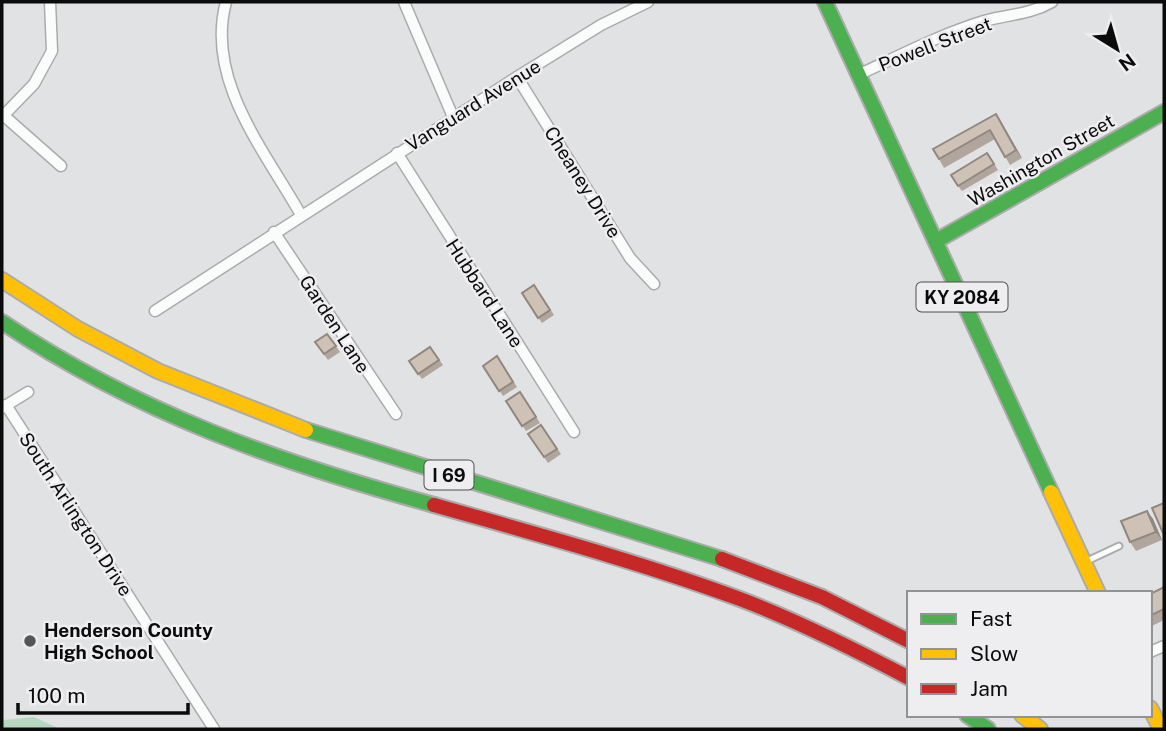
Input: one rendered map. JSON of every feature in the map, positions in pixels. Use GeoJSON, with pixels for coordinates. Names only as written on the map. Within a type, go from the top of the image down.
{"type":"FeatureCollection","features":[{"type":"Feature","properties":{"kind":"main road","name":"KY 2084"},"geometry":{"type":"LineString","coordinates":[[825,2],[1097,591]]}},
{"type":"Feature","properties":{"kind":"main road","name":"Washington Street"},"geometry":{"type":"LineString","coordinates":[[936,242],[1164,112]]}},
{"type":"Feature","properties":{"kind":"main road","name":"I 69"},"geometry":{"type":"LineString","coordinates":[[2,280],[99,344],[215,398],[342,442],[603,519],[766,572],[827,597],[907,639]]}},
{"type":"Feature","properties":{"kind":"main road","name":"I 69"},"geometry":{"type":"LineString","coordinates":[[2,322],[93,379],[211,434],[335,476],[733,596],[809,626],[907,677]]}},
{"type":"Feature","properties":{"kind":"main road"},"geometry":{"type":"LineString","coordinates":[[1152,712],[1161,729]]}},
{"type":"Feature","properties":{"kind":"main road"},"geometry":{"type":"LineString","coordinates":[[970,717],[988,729]]}},
{"type":"Feature","properties":{"kind":"main road"},"geometry":{"type":"LineString","coordinates":[[1025,717],[1040,729]]}},
{"type":"Feature","properties":{"kind":"street"},"geometry":{"type":"LineString","coordinates":[[50,2],[52,51],[34,83],[2,115],[61,166]]}},
{"type":"Feature","properties":{"kind":"street"},"geometry":{"type":"LineString","coordinates":[[226,2],[221,38],[234,94],[253,137],[301,215]]}},
{"type":"Feature","properties":{"kind":"street"},"geometry":{"type":"LineString","coordinates":[[404,2],[453,117]]}},
{"type":"Feature","properties":{"kind":"street","name":"Vanguard Avenue"},"geometry":{"type":"LineString","coordinates":[[274,232],[601,25],[648,2]]}},
{"type":"Feature","properties":{"kind":"street","name":"Powell Street"},"geometry":{"type":"LineString","coordinates":[[858,75],[960,29],[985,21],[1030,14],[1052,2]]}},
{"type":"Feature","properties":{"kind":"street","name":"Cheaney Drive"},"geometry":{"type":"LineString","coordinates":[[517,77],[630,258],[654,284]]}},
{"type":"Feature","properties":{"kind":"street","name":"Hubbard Lane"},"geometry":{"type":"LineString","coordinates":[[397,153],[574,432]]}},
{"type":"Feature","properties":{"kind":"street"},"geometry":{"type":"LineString","coordinates":[[155,312],[274,232]]}},
{"type":"Feature","properties":{"kind":"street","name":"Garden Lane"},"geometry":{"type":"LineString","coordinates":[[274,232],[396,414]]}},
{"type":"Feature","properties":{"kind":"street"},"geometry":{"type":"LineString","coordinates":[[4,407],[28,391]]}},
{"type":"Feature","properties":{"kind":"street","name":"South Arlington Drive"},"geometry":{"type":"LineString","coordinates":[[4,407],[214,729]]}},
{"type":"Feature","properties":{"kind":"lane"},"geometry":{"type":"LineString","coordinates":[[1084,562],[1119,546]]}},
{"type":"Feature","properties":{"kind":"green space"},"geometry":{"type":"Polygon","coordinates":[[[34,717],[60,729],[2,729],[4,720],[34,717]]]}},
{"type":"Feature","properties":{"kind":"building"},"geometry":{"type":"Polygon","coordinates":[[[996,114],[1016,150],[1005,157],[990,130],[939,159],[933,149],[996,114]]]}},
{"type":"Feature","properties":{"kind":"building"},"geometry":{"type":"Polygon","coordinates":[[[987,153],[994,164],[958,186],[951,175],[987,153]]]}},
{"type":"Feature","properties":{"kind":"building"},"geometry":{"type":"Polygon","coordinates":[[[534,285],[550,310],[538,318],[522,293],[534,285]]]}},
{"type":"Feature","properties":{"kind":"building"},"geometry":{"type":"Polygon","coordinates":[[[327,334],[336,346],[324,354],[315,342],[327,334]]]}},
{"type":"Feature","properties":{"kind":"building"},"geometry":{"type":"Polygon","coordinates":[[[430,347],[439,360],[418,374],[409,361],[430,347]]]}},
{"type":"Feature","properties":{"kind":"building"},"geometry":{"type":"Polygon","coordinates":[[[497,356],[513,382],[499,391],[483,366],[497,356]]]}},
{"type":"Feature","properties":{"kind":"building"},"geometry":{"type":"Polygon","coordinates":[[[520,392],[536,417],[522,426],[506,401],[520,392]]]}},
{"type":"Feature","properties":{"kind":"building"},"geometry":{"type":"Polygon","coordinates":[[[541,425],[557,449],[544,457],[528,434],[541,425]]]}},
{"type":"Feature","properties":{"kind":"building"},"geometry":{"type":"Polygon","coordinates":[[[1164,503],[1164,533],[1163,533],[1152,508],[1164,503]]]}},
{"type":"Feature","properties":{"kind":"building"},"geometry":{"type":"Polygon","coordinates":[[[1147,511],[1156,532],[1130,542],[1121,521],[1147,511]]]}},
{"type":"Feature","properties":{"kind":"building"},"geometry":{"type":"Polygon","coordinates":[[[1164,587],[1164,609],[1152,615],[1152,593],[1164,587]]]}},
{"type":"Feature","properties":{"kind":"traffic: fast"},"geometry":{"type":"LineString","coordinates":[[825,2],[1051,492]]}},
{"type":"Feature","properties":{"kind":"traffic: fast"},"geometry":{"type":"LineString","coordinates":[[936,241],[1164,112]]}},
{"type":"Feature","properties":{"kind":"traffic: fast"},"geometry":{"type":"LineString","coordinates":[[2,322],[105,383],[210,432],[320,471],[434,505]]}},
{"type":"Feature","properties":{"kind":"traffic: fast"},"geometry":{"type":"LineString","coordinates":[[306,430],[722,559]]}},
{"type":"Feature","properties":{"kind":"traffic: fast"},"geometry":{"type":"LineString","coordinates":[[970,717],[988,729]]}},
{"type":"Feature","properties":{"kind":"traffic: slow"},"geometry":{"type":"LineString","coordinates":[[2,280],[78,329],[158,371],[306,430]]}},
{"type":"Feature","properties":{"kind":"traffic: slow"},"geometry":{"type":"LineString","coordinates":[[1051,492],[1097,591]]}},
{"type":"Feature","properties":{"kind":"traffic: slow"},"geometry":{"type":"LineString","coordinates":[[1152,712],[1161,729]]}},
{"type":"Feature","properties":{"kind":"traffic: slow"},"geometry":{"type":"LineString","coordinates":[[1025,717],[1040,729]]}},
{"type":"Feature","properties":{"kind":"traffic: jam"},"geometry":{"type":"LineString","coordinates":[[434,505],[626,561],[740,599],[826,636],[907,677]]}},
{"type":"Feature","properties":{"kind":"traffic: jam"},"geometry":{"type":"LineString","coordinates":[[722,559],[822,597],[907,640]]}},
{"type":"Feature","properties":{"kind":"place","name":"Henderson County High School"},"geometry":{"type":"Point","coordinates":[30,641]}}]}
